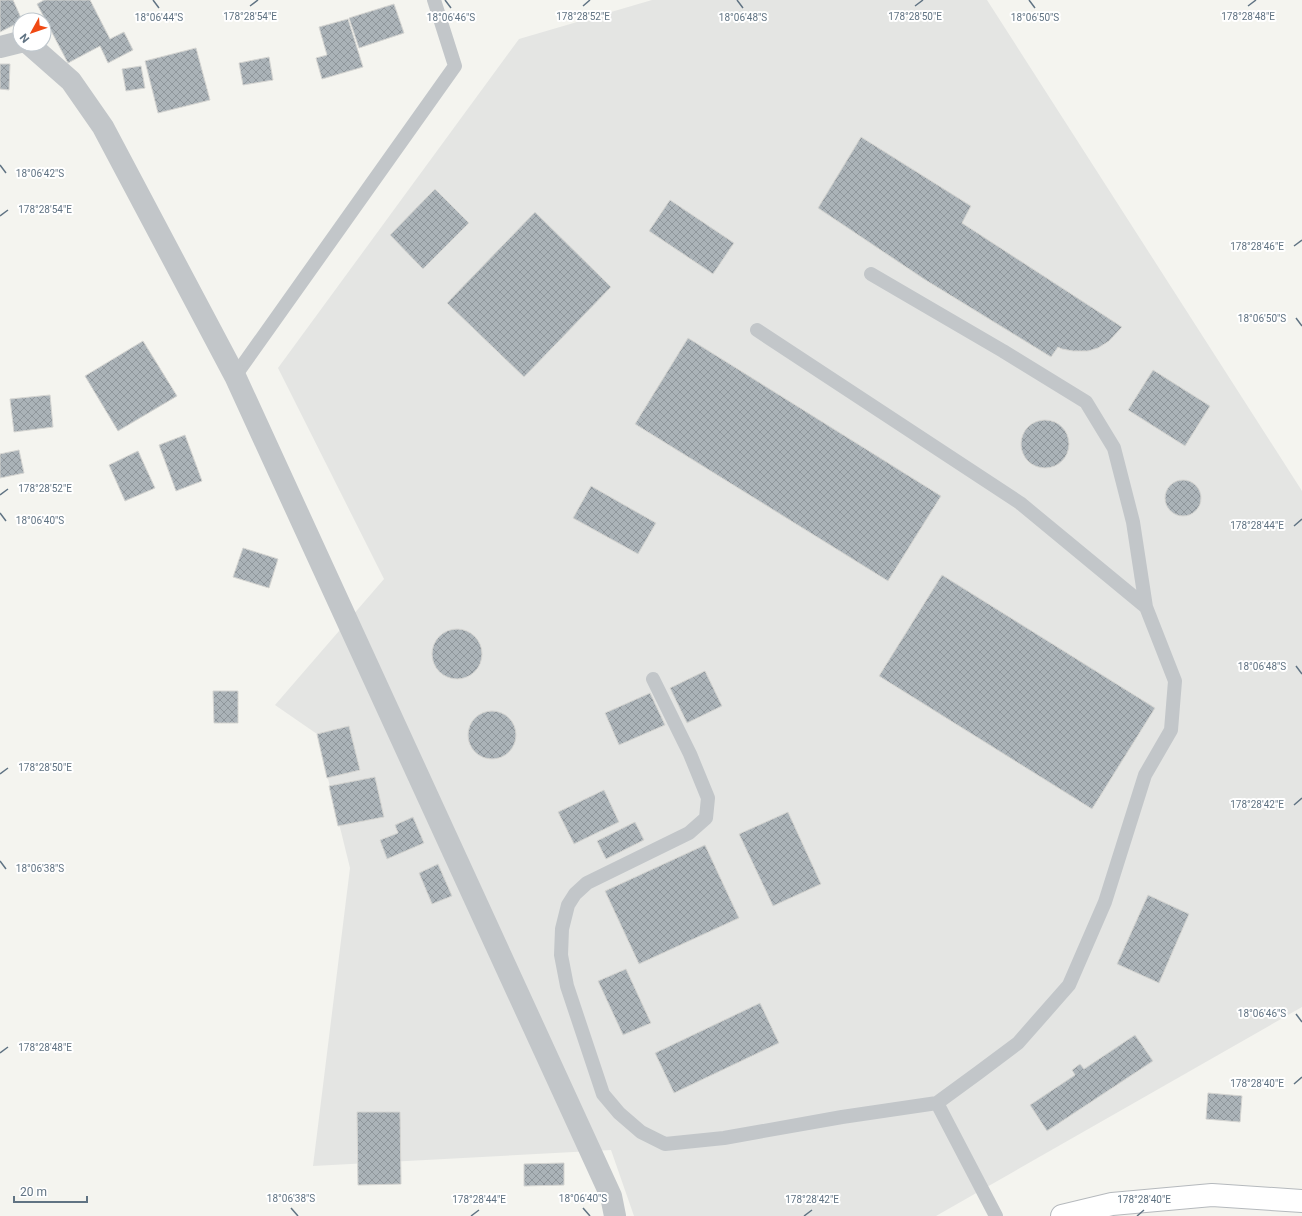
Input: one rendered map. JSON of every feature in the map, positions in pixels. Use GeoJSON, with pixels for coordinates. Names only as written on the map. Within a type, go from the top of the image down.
{"type":"FeatureCollection","features":[{"type":"Feature","properties":{"kind":"main road"},"geometry":{"type":"LineString","coordinates":[[1062,1216],[1112,1204],[1212,1195],[1302,1201]]}},
{"type":"Feature","properties":{"kind":"street"},"geometry":{"type":"LineString","coordinates":[[0,47],[12,44]]}},
{"type":"Feature","properties":{"kind":"street"},"geometry":{"type":"LineString","coordinates":[[38,52],[71,81],[103,127],[235,376],[611,1196],[615,1216]]}},
{"type":"Feature","properties":{"kind":"lane"},"geometry":{"type":"LineString","coordinates":[[235,376],[455,66],[434,0]]}},
{"type":"Feature","properties":{"kind":"lane"},"geometry":{"type":"LineString","coordinates":[[653,679],[690,754],[708,798],[706,818],[689,833],[587,883],[575,894],[568,905],[562,929],[561,955],[567,986],[604,1094],[619,1113],[641,1132],[665,1144],[724,1138],[937,1103],[1018,1043],[1069,985],[1105,902],[1145,775],[1171,730],[1175,681],[1146,607],[1133,522],[1114,448],[1086,402],[1003,351],[870,274]]}},
{"type":"Feature","properties":{"kind":"lane"},"geometry":{"type":"LineString","coordinates":[[757,330],[1020,503],[1146,607]]}},
{"type":"Feature","properties":{"kind":"lane"},"geometry":{"type":"LineString","coordinates":[[937,1103],[996,1216]]}},
{"type":"Feature","properties":{"kind":"shaded area"},"geometry":{"type":"Polygon","coordinates":[[[652,0],[987,0],[1302,491],[1302,1007],[936,1216],[634,1216],[611,1150],[313,1166],[350,868],[317,734],[275,705],[384,579],[278,368],[519,39],[652,0]]]}},
{"type":"Feature","properties":{"kind":"building"},"geometry":{"type":"Polygon","coordinates":[[[0,0],[13,0],[18,12],[12,12],[12,26],[0,32],[0,0]]]}},
{"type":"Feature","properties":{"kind":"building"},"geometry":{"type":"Polygon","coordinates":[[[44,0],[90,0],[110,39],[124,32],[133,50],[108,63],[100,46],[68,63],[52,33],[52,12],[41,12],[37,4],[44,0]]]}},
{"type":"Feature","properties":{"kind":"building"},"geometry":{"type":"Polygon","coordinates":[[[394,4],[404,33],[359,48],[349,18],[394,4]]]}},
{"type":"Feature","properties":{"kind":"building"},"geometry":{"type":"Polygon","coordinates":[[[348,19],[363,67],[322,79],[316,58],[327,55],[319,27],[348,19]]]}},
{"type":"Feature","properties":{"kind":"building"},"geometry":{"type":"Polygon","coordinates":[[[196,48],[210,100],[158,113],[145,61],[196,48]]]}},
{"type":"Feature","properties":{"kind":"building"},"geometry":{"type":"Polygon","coordinates":[[[269,57],[273,80],[243,85],[239,63],[269,57]]]}},
{"type":"Feature","properties":{"kind":"building"},"geometry":{"type":"Polygon","coordinates":[[[0,64],[10,64],[9,90],[0,89],[0,64]]]}},
{"type":"Feature","properties":{"kind":"building"},"geometry":{"type":"Polygon","coordinates":[[[141,66],[145,88],[126,91],[122,69],[141,66]]]}},
{"type":"Feature","properties":{"kind":"building"},"geometry":{"type":"Polygon","coordinates":[[[861,137],[971,206],[962,223],[1122,327],[1109,341],[1098,348],[1088,351],[1073,351],[1058,347],[1051,357],[924,279],[818,208],[861,137]]]}},
{"type":"Feature","properties":{"kind":"building"},"geometry":{"type":"Polygon","coordinates":[[[435,189],[469,223],[423,269],[390,235],[435,189]]]}},
{"type":"Feature","properties":{"kind":"building"},"geometry":{"type":"Polygon","coordinates":[[[670,200],[734,243],[713,274],[649,231],[670,200]]]}},
{"type":"Feature","properties":{"kind":"building"},"geometry":{"type":"Polygon","coordinates":[[[535,212],[611,287],[524,377],[447,303],[535,212]]]}},
{"type":"Feature","properties":{"kind":"building"},"geometry":{"type":"Polygon","coordinates":[[[688,338],[941,496],[888,581],[635,424],[688,338]]]}},
{"type":"Feature","properties":{"kind":"building"},"geometry":{"type":"Polygon","coordinates":[[[143,341],[177,396],[118,431],[85,376],[143,341]]]}},
{"type":"Feature","properties":{"kind":"building"},"geometry":{"type":"Polygon","coordinates":[[[1153,370],[1210,406],[1185,446],[1128,410],[1153,370]]]}},
{"type":"Feature","properties":{"kind":"building"},"geometry":{"type":"Polygon","coordinates":[[[50,395],[53,427],[14,432],[10,399],[50,395]]]}},
{"type":"Feature","properties":{"kind":"building"},"geometry":{"type":"Polygon","coordinates":[[[1040,420],[1050,420],[1062,427],[1069,439],[1069,449],[1062,461],[1050,468],[1040,468],[1032,464],[1025,457],[1021,449],[1021,439],[1025,431],[1032,424],[1040,420]]]}},
{"type":"Feature","properties":{"kind":"building"},"geometry":{"type":"Polygon","coordinates":[[[185,435],[202,481],[176,491],[159,445],[185,435]]]}},
{"type":"Feature","properties":{"kind":"building"},"geometry":{"type":"Polygon","coordinates":[[[19,450],[24,473],[0,478],[0,454],[19,450]]]}},
{"type":"Feature","properties":{"kind":"building"},"geometry":{"type":"Polygon","coordinates":[[[138,451],[155,488],[125,501],[109,465],[138,451]]]}},
{"type":"Feature","properties":{"kind":"building"},"geometry":{"type":"Polygon","coordinates":[[[1187,480],[1196,485],[1200,491],[1200,505],[1196,511],[1187,516],[1179,516],[1170,511],[1166,505],[1165,494],[1170,485],[1176,481],[1187,480]]]}},
{"type":"Feature","properties":{"kind":"building"},"geometry":{"type":"Polygon","coordinates":[[[591,486],[656,523],[638,554],[573,518],[591,486]]]}},
{"type":"Feature","properties":{"kind":"building"},"geometry":{"type":"Polygon","coordinates":[[[243,548],[278,559],[269,588],[233,577],[243,548]]]}},
{"type":"Feature","properties":{"kind":"building"},"geometry":{"type":"Polygon","coordinates":[[[942,575],[1155,708],[1092,809],[879,676],[942,575]]]}},
{"type":"Feature","properties":{"kind":"building"},"geometry":{"type":"Polygon","coordinates":[[[457,629],[467,631],[475,636],[480,644],[482,654],[480,664],[475,672],[467,677],[457,679],[447,677],[439,672],[434,664],[432,654],[434,644],[439,636],[447,631],[457,629]]]}},
{"type":"Feature","properties":{"kind":"building"},"geometry":{"type":"Polygon","coordinates":[[[705,671],[722,706],[687,723],[670,688],[705,671]]]}},
{"type":"Feature","properties":{"kind":"building"},"geometry":{"type":"Polygon","coordinates":[[[213,691],[238,691],[238,723],[214,723],[213,691]]]}},
{"type":"Feature","properties":{"kind":"building"},"geometry":{"type":"Polygon","coordinates":[[[650,693],[665,725],[619,745],[605,713],[650,693]]]}},
{"type":"Feature","properties":{"kind":"building"},"geometry":{"type":"Polygon","coordinates":[[[487,711],[497,711],[509,718],[516,730],[516,740],[509,752],[497,759],[487,759],[479,755],[472,748],[468,740],[468,730],[472,722],[479,715],[487,711]]]}},
{"type":"Feature","properties":{"kind":"building"},"geometry":{"type":"Polygon","coordinates":[[[349,726],[360,770],[327,778],[317,734],[349,726]]]}},
{"type":"Feature","properties":{"kind":"building"},"geometry":{"type":"Polygon","coordinates":[[[375,777],[384,817],[338,826],[329,786],[375,777]]]}},
{"type":"Feature","properties":{"kind":"building"},"geometry":{"type":"Polygon","coordinates":[[[604,790],[619,822],[574,844],[558,812],[604,790]]]}},
{"type":"Feature","properties":{"kind":"building"},"geometry":{"type":"Polygon","coordinates":[[[788,812],[821,884],[773,906],[739,834],[788,812]]]}},
{"type":"Feature","properties":{"kind":"building"},"geometry":{"type":"Polygon","coordinates":[[[413,817],[424,843],[387,859],[380,840],[398,833],[395,825],[413,817]]]}},
{"type":"Feature","properties":{"kind":"building"},"geometry":{"type":"Polygon","coordinates":[[[635,822],[644,840],[606,859],[597,841],[635,822]]]}},
{"type":"Feature","properties":{"kind":"building"},"geometry":{"type":"Polygon","coordinates":[[[705,845],[739,918],[639,964],[605,891],[705,845]]]}},
{"type":"Feature","properties":{"kind":"building"},"geometry":{"type":"Polygon","coordinates":[[[438,864],[452,896],[432,904],[419,873],[438,864]]]}},
{"type":"Feature","properties":{"kind":"building"},"geometry":{"type":"Polygon","coordinates":[[[1148,895],[1189,914],[1159,983],[1117,964],[1148,895]]]}},
{"type":"Feature","properties":{"kind":"building"},"geometry":{"type":"Polygon","coordinates":[[[626,969],[651,1023],[623,1035],[598,981],[626,969]]]}},
{"type":"Feature","properties":{"kind":"building"},"geometry":{"type":"Polygon","coordinates":[[[760,1003],[779,1043],[674,1093],[655,1053],[760,1003]]]}},
{"type":"Feature","properties":{"kind":"building"},"geometry":{"type":"Polygon","coordinates":[[[1135,1035],[1153,1061],[1047,1131],[1030,1105],[1075,1075],[1072,1070],[1080,1064],[1084,1069],[1135,1035]]]}},
{"type":"Feature","properties":{"kind":"building"},"geometry":{"type":"Polygon","coordinates":[[[1208,1093],[1242,1096],[1240,1122],[1206,1119],[1208,1093]]]}},
{"type":"Feature","properties":{"kind":"building"},"geometry":{"type":"Polygon","coordinates":[[[357,1112],[400,1112],[401,1184],[358,1185],[357,1112]]]}},
{"type":"Feature","properties":{"kind":"building"},"geometry":{"type":"Polygon","coordinates":[[[564,1163],[564,1185],[524,1186],[524,1164],[564,1163]]]}}]}
